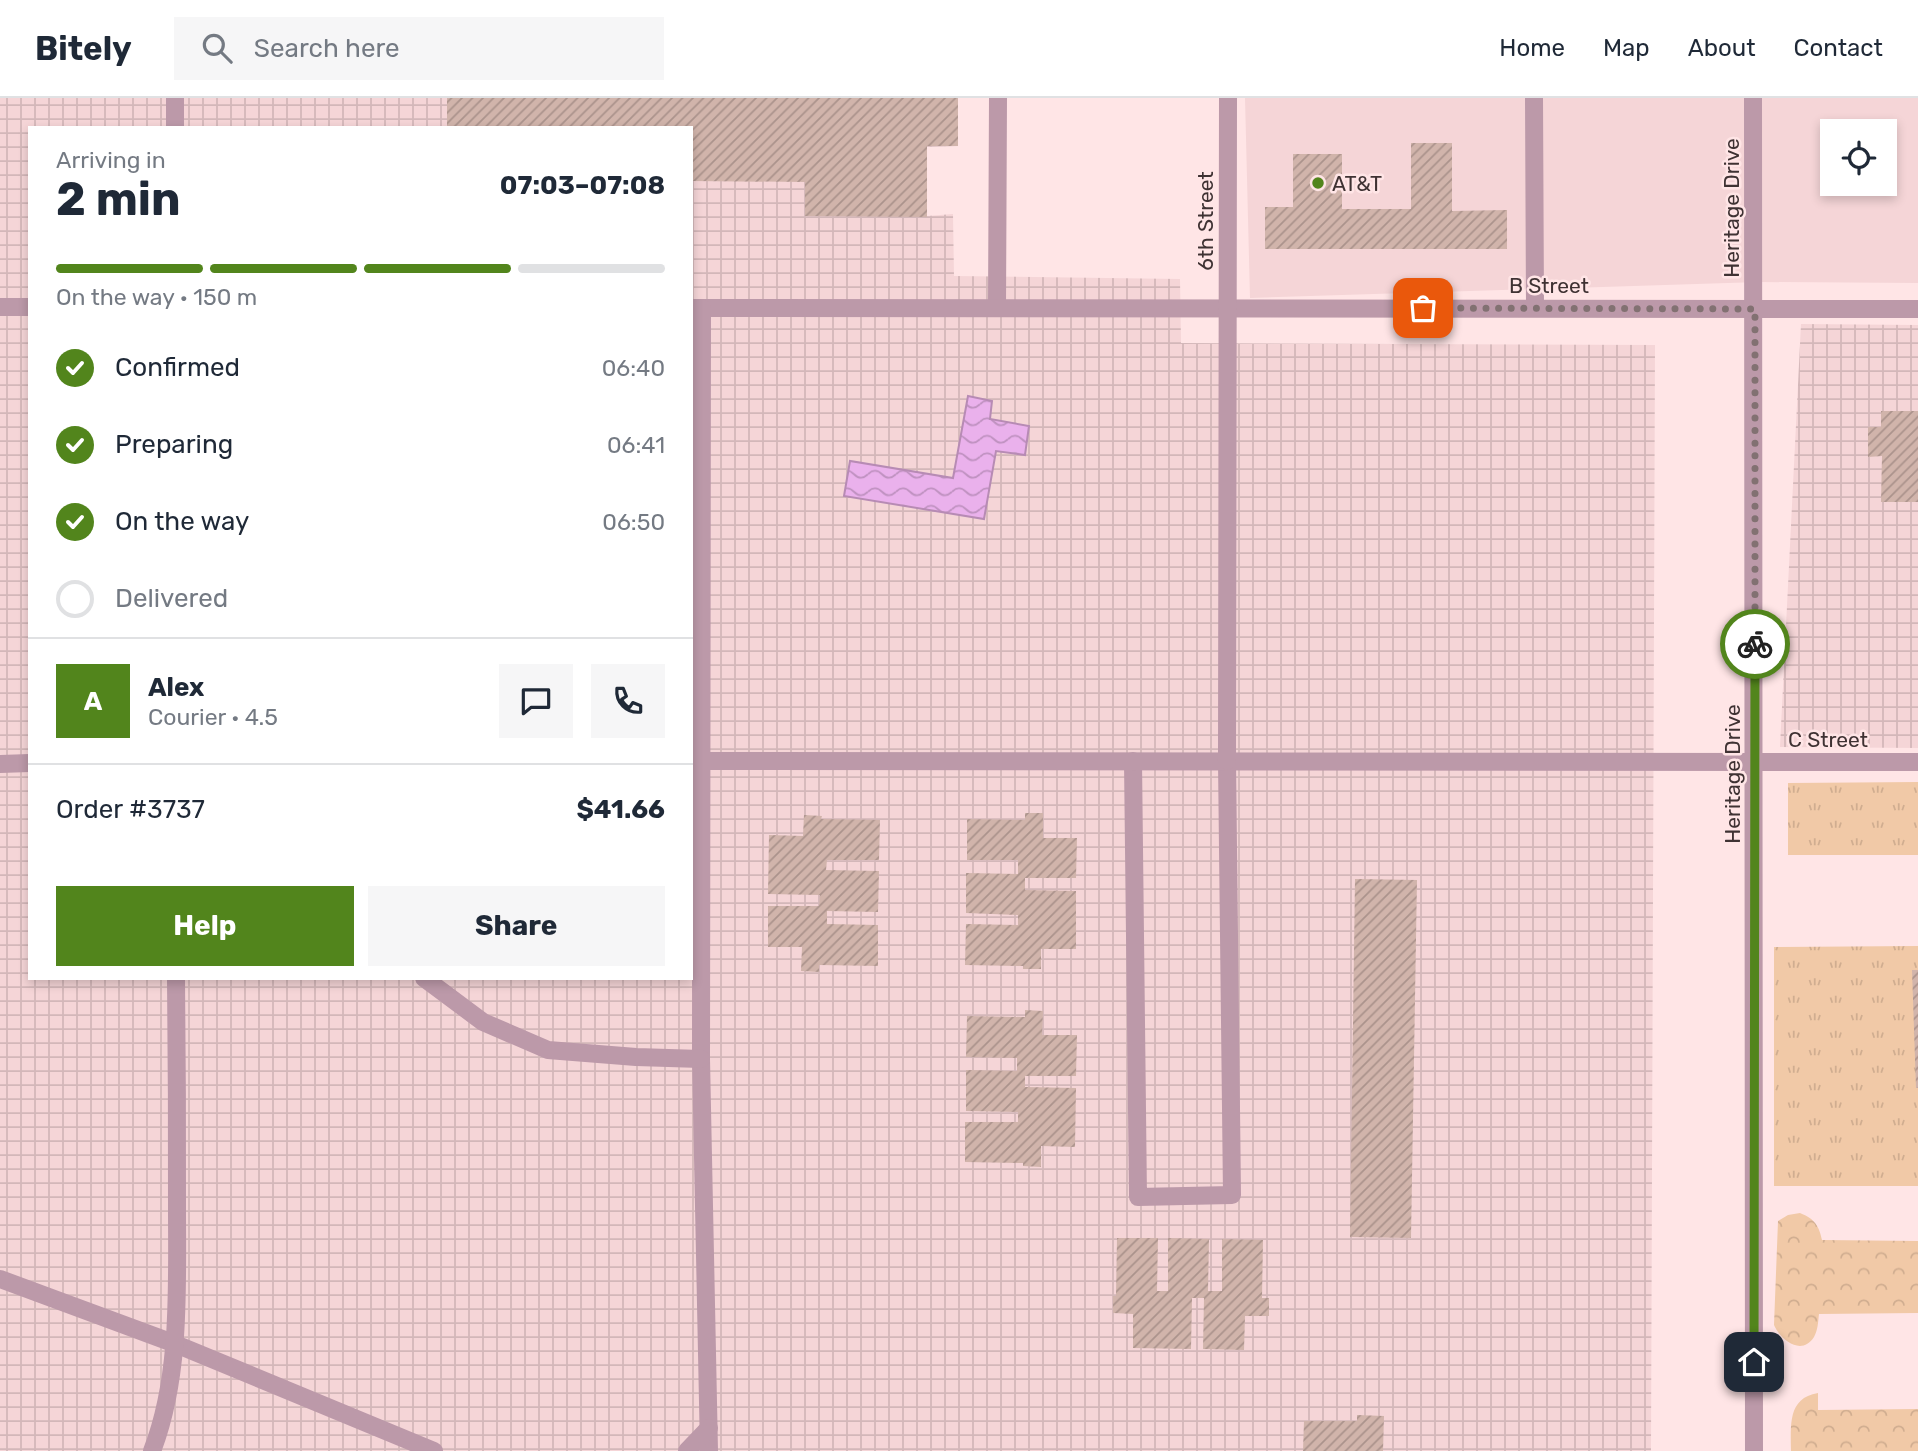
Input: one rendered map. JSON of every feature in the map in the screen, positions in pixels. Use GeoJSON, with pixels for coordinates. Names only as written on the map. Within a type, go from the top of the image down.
{"type":"FeatureCollection","features":[{"type":"Feature","properties":{"kind":"street"},"geometry":{"type":"LineString","coordinates":[[175,98],[175,126]]}},
{"type":"Feature","properties":{"kind":"street"},"geometry":{"type":"LineString","coordinates":[[997,308],[998,98]]}},
{"type":"Feature","properties":{"kind":"street","name":"6th Street"},"geometry":{"type":"LineString","coordinates":[[1133,761],[1138,1198],[1233,1195],[1227,761],[1228,98]]}},
{"type":"Feature","properties":{"kind":"street"},"geometry":{"type":"LineString","coordinates":[[1534,98],[1535,308]]}},
{"type":"Feature","properties":{"kind":"street","name":"Heritage Drive"},"geometry":{"type":"LineString","coordinates":[[1753,98],[1754,1451]]}},
{"type":"Feature","properties":{"kind":"street"},"geometry":{"type":"LineString","coordinates":[[0,307],[28,307]]}},
{"type":"Feature","properties":{"kind":"street"},"geometry":{"type":"LineString","coordinates":[[697,308],[696,761],[709,1451]]}},
{"type":"Feature","properties":{"kind":"street","name":"B Street"},"geometry":{"type":"LineString","coordinates":[[697,308],[1918,309]]}},
{"type":"Feature","properties":{"kind":"street","name":"C Street"},"geometry":{"type":"LineString","coordinates":[[696,761],[1918,762]]}},
{"type":"Feature","properties":{"kind":"street"},"geometry":{"type":"LineString","coordinates":[[0,764],[28,763]]}},
{"type":"Feature","properties":{"kind":"street"},"geometry":{"type":"LineString","coordinates":[[152,1451],[169,1382],[177,1305],[176,980]]}},
{"type":"Feature","properties":{"kind":"street"},"geometry":{"type":"LineString","coordinates":[[427,980],[483,1022],[548,1050],[701,1059]]}},
{"type":"Feature","properties":{"kind":"street"},"geometry":{"type":"LineString","coordinates":[[0,1279],[173,1343],[434,1451]]}},
{"type":"Feature","properties":{"kind":"street"},"geometry":{"type":"LineString","coordinates":[[687,1451],[709,1429]]}},
{"type":"Feature","properties":{"kind":"shaded area"},"geometry":{"type":"Polygon","coordinates":[[[0,98],[958,98],[958,146],[927,147],[927,216],[953,214],[954,276],[1180,279],[1181,343],[1655,345],[1651,1451],[0,1451],[0,98]]]}},
{"type":"Feature","properties":{"kind":"shaded area"},"geometry":{"type":"Polygon","coordinates":[[[1245,98],[1918,98],[1918,283],[1759,282],[1250,298],[1245,98]]]}},
{"type":"Feature","properties":{"kind":"shaded area"},"geometry":{"type":"Polygon","coordinates":[[[1801,324],[1918,325],[1918,748],[1780,747],[1801,324]]]}},
{"type":"Feature","properties":{"kind":"green space"},"geometry":{"type":"Polygon","coordinates":[[[1918,782],[1918,855],[1788,855],[1788,783],[1918,782]]]}},
{"type":"Feature","properties":{"kind":"green space"},"geometry":{"type":"Polygon","coordinates":[[[1918,946],[1918,1186],[1774,1186],[1774,947],[1918,946]]]}},
{"type":"Feature","properties":{"kind":"green space"},"geometry":{"type":"Polygon","coordinates":[[[1800,1213],[1815,1224],[1822,1240],[1918,1241],[1918,1313],[1819,1314],[1816,1332],[1809,1343],[1798,1346],[1787,1341],[1774,1325],[1778,1221],[1788,1215],[1800,1213]]]}},
{"type":"Feature","properties":{"kind":"green space"},"geometry":{"type":"Polygon","coordinates":[[[1818,1393],[1818,1410],[1918,1409],[1918,1451],[1791,1451],[1791,1423],[1796,1407],[1808,1396],[1818,1393]]]}},
{"type":"Feature","properties":{"kind":"water"},"geometry":{"type":"Polygon","coordinates":[[[968,396],[992,401],[990,419],[1029,426],[1025,455],[996,451],[984,519],[844,496],[850,461],[953,478],[968,396]]]}},
{"type":"Feature","properties":{"kind":"building"},"geometry":{"type":"Polygon","coordinates":[[[447,98],[958,98],[958,146],[927,146],[927,217],[805,216],[805,182],[693,181],[693,126],[447,126],[447,98]]]}},
{"type":"Feature","properties":{"kind":"building","name":"AT&T"},"geometry":{"type":"Polygon","coordinates":[[[1411,143],[1452,143],[1452,211],[1507,210],[1507,249],[1265,249],[1265,207],[1293,207],[1293,154],[1342,154],[1342,209],[1411,209],[1411,143]]]}},
{"type":"Feature","properties":{"kind":"building"},"geometry":{"type":"Polygon","coordinates":[[[1881,411],[1918,411],[1918,502],[1881,502],[1882,456],[1868,457],[1868,427],[1881,427],[1881,411]]]}},
{"type":"Feature","properties":{"kind":"building"},"geometry":{"type":"Polygon","coordinates":[[[1025,813],[1043,813],[1043,838],[1077,838],[1076,878],[1025,878],[1025,890],[1076,891],[1076,949],[1041,949],[1041,969],[965,965],[966,924],[1018,925],[1018,915],[966,913],[966,873],[1018,874],[1018,860],[967,860],[967,819],[1025,820],[1025,813]]]}},
{"type":"Feature","properties":{"kind":"building"},"geometry":{"type":"Polygon","coordinates":[[[804,815],[822,816],[821,819],[880,820],[879,860],[827,860],[826,870],[879,871],[878,912],[827,911],[827,924],[878,925],[878,966],[819,965],[819,972],[801,971],[802,947],[768,947],[768,906],[819,906],[820,895],[768,894],[769,835],[803,836],[804,815]]]}},
{"type":"Feature","properties":{"kind":"building"},"geometry":{"type":"Polygon","coordinates":[[[1355,879],[1417,880],[1411,1238],[1350,1237],[1355,879]]]}},
{"type":"Feature","properties":{"kind":"building"},"geometry":{"type":"Polygon","coordinates":[[[1912,970],[1918,970],[1918,1088],[1916,1088],[1912,970]]]}},
{"type":"Feature","properties":{"kind":"building"},"geometry":{"type":"Polygon","coordinates":[[[1025,1010],[1043,1011],[1042,1035],[1077,1035],[1076,1076],[1025,1076],[1025,1087],[1076,1088],[1075,1147],[1041,1146],[1041,1167],[1023,1166],[1023,1163],[965,1162],[965,1122],[1018,1122],[1018,1112],[966,1111],[966,1070],[1017,1071],[1017,1058],[966,1057],[967,1016],[1025,1017],[1025,1010]]]}},
{"type":"Feature","properties":{"kind":"building"},"geometry":{"type":"Polygon","coordinates":[[[1117,1238],[1158,1238],[1157,1291],[1168,1291],[1168,1238],[1209,1239],[1208,1291],[1222,1291],[1222,1239],[1263,1240],[1262,1298],[1269,1298],[1269,1316],[1245,1316],[1244,1350],[1203,1349],[1204,1298],[1192,1298],[1191,1349],[1133,1348],[1133,1314],[1113,1313],[1117,1238]]]}},
{"type":"Feature","properties":{"kind":"building"},"geometry":{"type":"Polygon","coordinates":[[[1357,1415],[1384,1416],[1383,1451],[1303,1451],[1304,1421],[1357,1421],[1357,1415]]]}},
{"type":"Feature","properties":{"kind":"way so far"},"geometry":{"type":"LineString","coordinates":[[1423,308],[1755,309],[1755,644]]}},
{"type":"Feature","properties":{"kind":"place","name":"AT&T"},"geometry":{"type":"Point","coordinates":[1318,183]}},
{"type":"Feature","properties":{"kind":"route"},"geometry":{"type":"LineString","coordinates":[[1754,1362],[1755,644]]}}]}
